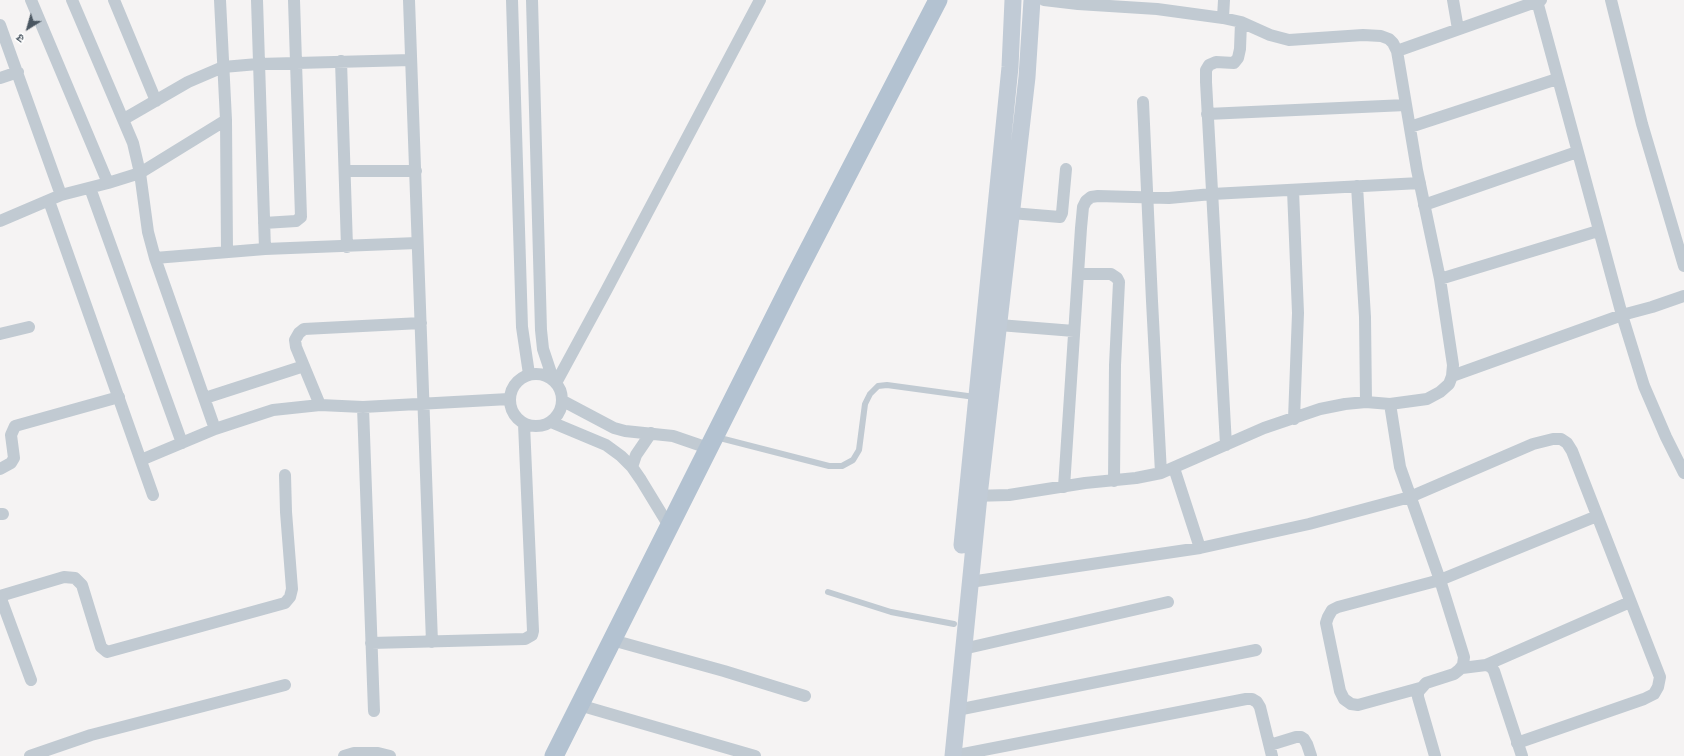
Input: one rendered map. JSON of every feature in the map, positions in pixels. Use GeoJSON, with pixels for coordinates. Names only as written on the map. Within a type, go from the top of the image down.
{"type":"FeatureCollection","features":[{"type":"Feature","properties":{"kind":"main road"},"geometry":{"type":"LineString","coordinates":[[554,756],[793,280],[938,0]]}},
{"type":"Feature","properties":{"kind":"street"},"geometry":{"type":"LineString","coordinates":[[31,0],[108,183]]}},
{"type":"Feature","properties":{"kind":"street"},"geometry":{"type":"LineString","coordinates":[[72,0],[133,143],[140,172],[148,232],[155,258],[215,429]]}},
{"type":"Feature","properties":{"kind":"street"},"geometry":{"type":"LineString","coordinates":[[114,0],[156,101]]}},
{"type":"Feature","properties":{"kind":"street"},"geometry":{"type":"LineString","coordinates":[[220,0],[226,120],[227,252]]}},
{"type":"Feature","properties":{"kind":"street"},"geometry":{"type":"LineString","coordinates":[[257,0],[265,249]]}},
{"type":"Feature","properties":{"kind":"street"},"geometry":{"type":"LineString","coordinates":[[264,223],[296,221],[301,217],[294,0]]}},
{"type":"Feature","properties":{"kind":"street"},"geometry":{"type":"LineString","coordinates":[[409,0],[432,642]]}},
{"type":"Feature","properties":{"kind":"street"},"geometry":{"type":"LineString","coordinates":[[512,0],[522,327],[529,374]]}},
{"type":"Feature","properties":{"kind":"street"},"geometry":{"type":"LineString","coordinates":[[532,0],[541,330],[546,361],[554,381],[562,393],[563,401],[557,416],[551,422],[544,425],[536,427],[524,424],[514,415],[510,408],[509,399],[515,383],[529,374],[537,373],[546,375],[554,381]]}},
{"type":"Feature","properties":{"kind":"street"},"geometry":{"type":"LineString","coordinates":[[554,381],[607,289],[760,0]]}},
{"type":"Feature","properties":{"kind":"street"},"geometry":{"type":"LineString","coordinates":[[1013,0],[1010,67],[977,397],[970,582],[952,756],[1246,700],[1257,702],[1260,707],[1271,751],[1296,737],[1301,737],[1307,744],[1311,756]]}},
{"type":"Feature","properties":{"kind":"street"},"geometry":{"type":"LineString","coordinates":[[941,756],[954,624],[999,325],[1027,77],[1032,0]]}},
{"type":"Feature","properties":{"kind":"street"},"geometry":{"type":"LineString","coordinates":[[973,496],[1009,495],[1161,473],[1264,428],[1320,409],[1366,402],[1390,404],[1427,399],[1440,392],[1448,384],[1452,376],[1453,365],[1440,279],[1424,205],[1397,51],[1389,39],[1381,36],[1363,35],[1289,40],[1270,35],[1241,22],[1223,18],[1157,9],[1078,4],[1044,0]]}},
{"type":"Feature","properties":{"kind":"street"},"geometry":{"type":"LineString","coordinates":[[1223,18],[1224,0]]}},
{"type":"Feature","properties":{"kind":"street"},"geometry":{"type":"LineString","coordinates":[[1453,0],[1458,29]]}},
{"type":"Feature","properties":{"kind":"street"},"geometry":{"type":"LineString","coordinates":[[1611,0],[1642,124],[1684,266]]}},
{"type":"Feature","properties":{"kind":"street"},"geometry":{"type":"LineString","coordinates":[[1397,51],[1539,1],[1557,79],[1622,315],[1644,386],[1666,437],[1684,473]]}},
{"type":"Feature","properties":{"kind":"street"},"geometry":{"type":"LineString","coordinates":[[1226,444],[1206,70],[1209,65],[1216,62],[1234,63],[1238,58],[1240,49],[1241,22]]}},
{"type":"Feature","properties":{"kind":"street"},"geometry":{"type":"LineString","coordinates":[[0,25],[61,195]]}},
{"type":"Feature","properties":{"kind":"street"},"geometry":{"type":"LineString","coordinates":[[124,119],[188,82],[223,67],[296,62],[411,60]]}},
{"type":"Feature","properties":{"kind":"street"},"geometry":{"type":"LineString","coordinates":[[341,61],[347,247]]}},
{"type":"Feature","properties":{"kind":"street"},"geometry":{"type":"LineString","coordinates":[[0,78],[18,72]]}},
{"type":"Feature","properties":{"kind":"street"},"geometry":{"type":"LineString","coordinates":[[1410,128],[1557,79]]}},
{"type":"Feature","properties":{"kind":"street"},"geometry":{"type":"LineString","coordinates":[[1143,102],[1161,473]]}},
{"type":"Feature","properties":{"kind":"street"},"geometry":{"type":"LineString","coordinates":[[1208,114],[1406,105]]}},
{"type":"Feature","properties":{"kind":"street"},"geometry":{"type":"LineString","coordinates":[[0,221],[61,195],[108,183],[140,172],[226,120]]}},
{"type":"Feature","properties":{"kind":"street"},"geometry":{"type":"LineString","coordinates":[[1424,205],[1577,152]]}},
{"type":"Feature","properties":{"kind":"street"},"geometry":{"type":"LineString","coordinates":[[1011,213],[1060,217],[1062,213],[1066,170]]}},
{"type":"Feature","properties":{"kind":"street"},"geometry":{"type":"LineString","coordinates":[[345,171],[416,171]]}},
{"type":"Feature","properties":{"kind":"street"},"geometry":{"type":"LineString","coordinates":[[1064,487],[1083,207],[1086,201],[1091,197],[1098,196],[1190,198],[1212,194],[1420,183]]}},
{"type":"Feature","properties":{"kind":"street"},"geometry":{"type":"LineString","coordinates":[[1357,186],[1365,317],[1366,402]]}},
{"type":"Feature","properties":{"kind":"street"},"geometry":{"type":"LineString","coordinates":[[90,188],[182,443]]}},
{"type":"Feature","properties":{"kind":"street"},"geometry":{"type":"LineString","coordinates":[[1293,190],[1298,313],[1294,419]]}},
{"type":"Feature","properties":{"kind":"street"},"geometry":{"type":"LineString","coordinates":[[49,200],[153,495]]}},
{"type":"Feature","properties":{"kind":"street"},"geometry":{"type":"LineString","coordinates":[[1440,279],[1598,230]]}},
{"type":"Feature","properties":{"kind":"street"},"geometry":{"type":"LineString","coordinates":[[155,258],[265,249],[347,247],[417,243]]}},
{"type":"Feature","properties":{"kind":"street"},"geometry":{"type":"LineString","coordinates":[[1078,274],[1111,274],[1117,278],[1119,282],[1115,365],[1114,481]]}},
{"type":"Feature","properties":{"kind":"street"},"geometry":{"type":"LineString","coordinates":[[1452,376],[1622,315],[1684,296]]}},
{"type":"Feature","properties":{"kind":"street"},"geometry":{"type":"LineString","coordinates":[[320,405],[296,347],[295,340],[298,333],[304,329],[421,323]]}},
{"type":"Feature","properties":{"kind":"street"},"geometry":{"type":"LineString","coordinates":[[999,325],[1074,331]]}},
{"type":"Feature","properties":{"kind":"street"},"geometry":{"type":"LineString","coordinates":[[0,334],[29,327]]}},
{"type":"Feature","properties":{"kind":"street"},"geometry":{"type":"LineString","coordinates":[[205,398],[304,366]]}},
{"type":"Feature","properties":{"kind":"street"},"geometry":{"type":"LineString","coordinates":[[0,469],[11,463],[14,458],[11,435],[15,426],[119,397]]}},
{"type":"Feature","properties":{"kind":"street"},"geometry":{"type":"LineString","coordinates":[[141,460],[215,429],[273,410],[320,405],[363,407],[509,399]]}},
{"type":"Feature","properties":{"kind":"street"},"geometry":{"type":"LineString","coordinates":[[563,401],[614,428],[625,431],[652,433],[711,442]]}},
{"type":"Feature","properties":{"kind":"street"},"geometry":{"type":"LineString","coordinates":[[1390,404],[1400,467],[1440,580],[1464,657],[1462,668]]}},
{"type":"Feature","properties":{"kind":"street"},"geometry":{"type":"LineString","coordinates":[[363,407],[374,711]]}},
{"type":"Feature","properties":{"kind":"street"},"geometry":{"type":"LineString","coordinates":[[551,422],[606,446],[621,456],[642,480],[669,526]]}},
{"type":"Feature","properties":{"kind":"street"},"geometry":{"type":"LineString","coordinates":[[371,643],[525,639],[532,635],[524,424]]}},
{"type":"Feature","properties":{"kind":"street"},"geometry":{"type":"LineString","coordinates":[[632,467],[636,455],[652,433]]}},
{"type":"Feature","properties":{"kind":"street"},"geometry":{"type":"LineString","coordinates":[[970,582],[1200,548],[1309,524],[1410,497],[1533,444],[1553,439],[1561,439],[1567,443],[1572,450],[1660,677],[1658,687],[1654,694],[1644,700],[1518,743]]}},
{"type":"Feature","properties":{"kind":"street"},"geometry":{"type":"LineString","coordinates":[[1174,468],[1200,548]]}},
{"type":"Feature","properties":{"kind":"street"},"geometry":{"type":"LineString","coordinates":[[31,680],[0,596],[64,577],[75,578],[82,585],[100,647],[107,652],[285,603],[290,597],[292,589],[286,512],[285,475]]}},
{"type":"Feature","properties":{"kind":"street"},"geometry":{"type":"LineString","coordinates":[[1597,516],[1440,580],[1338,607],[1332,610],[1326,623],[1340,690],[1344,699],[1351,704],[1358,705],[1420,688],[1426,683],[1454,674],[1462,668],[1486,665],[1630,602]]}},
{"type":"Feature","properties":{"kind":"street"},"geometry":{"type":"LineString","coordinates":[[963,649],[1168,602]]}},
{"type":"Feature","properties":{"kind":"street"},"geometry":{"type":"LineString","coordinates":[[612,640],[724,671],[805,696]]}},
{"type":"Feature","properties":{"kind":"street"},"geometry":{"type":"LineString","coordinates":[[957,710],[1256,650]]}},
{"type":"Feature","properties":{"kind":"street"},"geometry":{"type":"LineString","coordinates":[[1486,665],[1491,667],[1496,675],[1522,756]]}},
{"type":"Feature","properties":{"kind":"street"},"geometry":{"type":"LineString","coordinates":[[30,756],[91,735],[285,685]]}},
{"type":"Feature","properties":{"kind":"street"},"geometry":{"type":"LineString","coordinates":[[1420,688],[1418,697],[1435,756]]}},
{"type":"Feature","properties":{"kind":"street"},"geometry":{"type":"LineString","coordinates":[[579,705],[755,756]]}},
{"type":"Feature","properties":{"kind":"street"},"geometry":{"type":"LineString","coordinates":[[344,756],[354,753],[378,753],[390,756]]}},
{"type":"Feature","properties":{"kind":"lane"},"geometry":{"type":"LineString","coordinates":[[711,442],[829,466],[842,466],[853,460],[859,450],[865,404],[870,394],[878,386],[887,385],[977,397]]}},
{"type":"Feature","properties":{"kind":"lane"},"geometry":{"type":"LineString","coordinates":[[828,592],[890,612],[954,624]]}}]}
